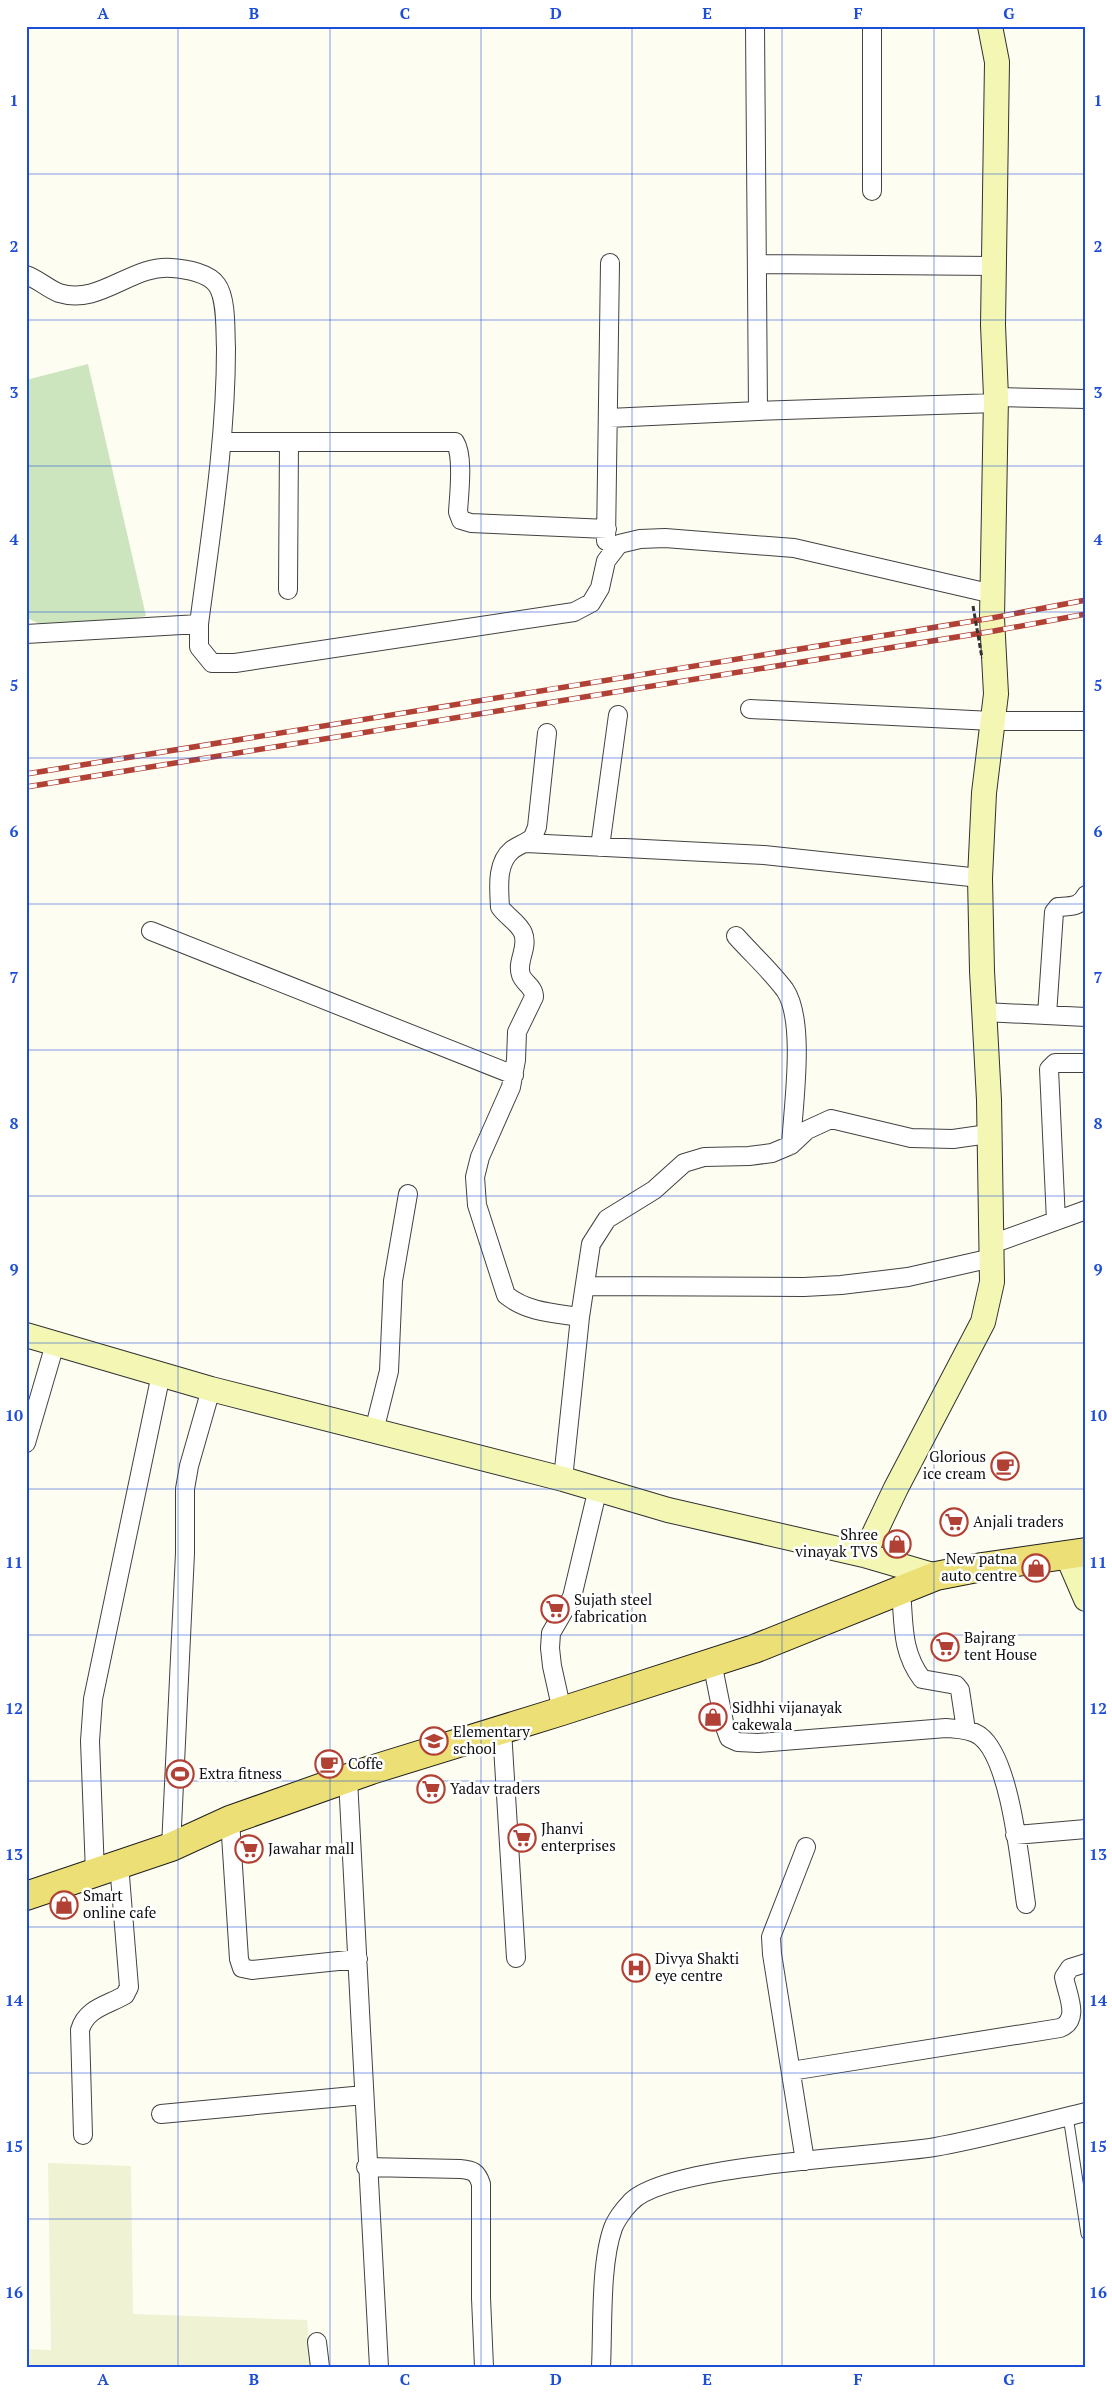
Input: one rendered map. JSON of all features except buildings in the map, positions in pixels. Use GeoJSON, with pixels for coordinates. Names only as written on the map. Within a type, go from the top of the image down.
{"type":"FeatureCollection","features":[{"type":"Feature","properties":{"kind":"main road"},"geometry":{"type":"LineString","coordinates":[[26,1896],[171,1847],[230,1820],[370,1770],[562,1711],[754,1648],[936,1576],[982,1567],[1077,1554]]}},
{"type":"Feature","properties":{"kind":"street"},"geometry":{"type":"LineString","coordinates":[[755,26],[758,410]]}},
{"type":"Feature","properties":{"kind":"street"},"geometry":{"type":"LineString","coordinates":[[872,26],[872,191]]}},
{"type":"Feature","properties":{"kind":"street"},"geometry":{"type":"LineString","coordinates":[[864,1555],[900,1479],[983,1322],[992,1282],[988,1134],[989,1100],[980,878],[984,793],[996,694],[993,594],[996,400],[992,325],[997,62],[990,26]]}},
{"type":"Feature","properties":{"kind":"street"},"geometry":{"type":"LineString","coordinates":[[26,275],[59,293],[79,295],[104,290],[152,269],[172,268],[204,275],[217,285],[222,299],[225,322],[223,442],[199,624],[199,648],[212,663],[235,663],[574,612],[591,603],[600,588],[606,561],[610,263]]}},
{"type":"Feature","properties":{"kind":"street"},"geometry":{"type":"LineString","coordinates":[[757,264],[993,266]]}},
{"type":"Feature","properties":{"kind":"street"},"geometry":{"type":"LineString","coordinates":[[609,418],[996,400],[1086,399]]}},
{"type":"Feature","properties":{"kind":"street"},"geometry":{"type":"LineString","coordinates":[[223,442],[455,442],[460,457],[458,512],[461,520],[471,523],[607,530]]}},
{"type":"Feature","properties":{"kind":"street"},"geometry":{"type":"LineString","coordinates":[[288,590],[289,442]]}},
{"type":"Feature","properties":{"kind":"street"},"geometry":{"type":"LineString","coordinates":[[606,561],[619,544],[640,539],[665,538],[794,548],[993,594]]}},
{"type":"Feature","properties":{"kind":"street"},"geometry":{"type":"LineString","coordinates":[[26,634],[199,624]]}},
{"type":"Feature","properties":{"kind":"street"},"geometry":{"type":"LineString","coordinates":[[750,709],[992,721],[1086,721]]}},
{"type":"Feature","properties":{"kind":"street"},"geometry":{"type":"LineString","coordinates":[[600,846],[618,715]]}},
{"type":"Feature","properties":{"kind":"street"},"geometry":{"type":"LineString","coordinates":[[547,733],[537,827],[533,838],[514,848],[506,856],[502,865],[500,879],[500,907],[522,931],[526,942],[520,966],[521,975],[534,991],[531,1006],[517,1032],[514,1075],[511,1087],[480,1157],[475,1177],[477,1205],[506,1295],[529,1309],[580,1317]]}},
{"type":"Feature","properties":{"kind":"street"},"geometry":{"type":"LineString","coordinates":[[526,843],[773,856],[980,878]]}},
{"type":"Feature","properties":{"kind":"street"},"geometry":{"type":"LineString","coordinates":[[1047,1015],[1054,912],[1058,906],[1075,906],[1082,902],[1086,895]]}},
{"type":"Feature","properties":{"kind":"street"},"geometry":{"type":"LineString","coordinates":[[151,931],[514,1075]]}},
{"type":"Feature","properties":{"kind":"street"},"geometry":{"type":"LineString","coordinates":[[736,936],[785,991],[791,1004],[797,1042],[791,1145]]}},
{"type":"Feature","properties":{"kind":"street"},"geometry":{"type":"LineString","coordinates":[[984,1012],[1086,1017]]}},
{"type":"Feature","properties":{"kind":"street"},"geometry":{"type":"LineString","coordinates":[[1056,1221],[1048,1069],[1055,1064],[1086,1063]]}},
{"type":"Feature","properties":{"kind":"street"},"geometry":{"type":"LineString","coordinates":[[563,1479],[580,1317],[591,1244],[607,1219],[654,1190],[684,1163],[704,1156],[749,1156],[772,1153],[791,1145],[807,1130],[831,1119],[911,1138],[945,1139],[988,1134]]}},
{"type":"Feature","properties":{"kind":"street"},"geometry":{"type":"LineString","coordinates":[[374,1431],[390,1371],[393,1280],[408,1194]]}},
{"type":"Feature","properties":{"kind":"street"},"geometry":{"type":"LineString","coordinates":[[585,1286],[841,1286],[908,1277],[992,1251],[1056,1221],[1086,1210]]}},
{"type":"Feature","properties":{"kind":"street"},"geometry":{"type":"LineString","coordinates":[[26,1335],[211,1389],[598,1488],[668,1510],[864,1555],[936,1576]]}},
{"type":"Feature","properties":{"kind":"street"},"geometry":{"type":"LineString","coordinates":[[26,1443],[55,1344]]}},
{"type":"Feature","properties":{"kind":"street"},"geometry":{"type":"LineString","coordinates":[[83,2135],[80,2030],[83,2019],[99,2008],[125,1995],[129,1987],[107,1869],[90,1741],[93,1699],[161,1374]]}},
{"type":"Feature","properties":{"kind":"street"},"geometry":{"type":"LineString","coordinates":[[171,1847],[185,1553],[185,1489],[189,1466],[211,1389]]}},
{"type":"Feature","properties":{"kind":"street"},"geometry":{"type":"LineString","coordinates":[[562,1711],[552,1666],[551,1633],[572,1597],[598,1488]]}},
{"type":"Feature","properties":{"kind":"street"},"geometry":{"type":"LineString","coordinates":[[1077,1554],[1086,1598]]}},
{"type":"Feature","properties":{"kind":"street"},"geometry":{"type":"LineString","coordinates":[[901,1590],[906,1649],[912,1664],[922,1679],[956,1685],[960,1690],[966,1730]]}},
{"type":"Feature","properties":{"kind":"street"},"geometry":{"type":"LineString","coordinates":[[712,1662],[725,1727],[729,1738],[738,1742],[758,1743],[946,1728],[966,1730],[979,1735],[990,1746],[999,1763],[1015,1835],[1026,1904]]}},
{"type":"Feature","properties":{"kind":"street"},"geometry":{"type":"LineString","coordinates":[[502,1730],[516,1958]]}},
{"type":"Feature","properties":{"kind":"street"},"geometry":{"type":"LineString","coordinates":[[348,1779],[358,1959],[366,2167],[379,2367]]}},
{"type":"Feature","properties":{"kind":"street"},"geometry":{"type":"LineString","coordinates":[[230,1820],[239,1959],[242,1968],[252,1970],[358,1959]]}},
{"type":"Feature","properties":{"kind":"street"},"geometry":{"type":"LineString","coordinates":[[1015,1835],[1086,1829]]}},
{"type":"Feature","properties":{"kind":"street"},"geometry":{"type":"LineString","coordinates":[[805,2161],[772,1954],[771,1937],[806,1847]]}},
{"type":"Feature","properties":{"kind":"street"},"geometry":{"type":"LineString","coordinates":[[790,2071],[1060,2028],[1068,2025],[1072,2019],[1064,1977],[1070,1968],[1086,1963]]}},
{"type":"Feature","properties":{"kind":"street"},"geometry":{"type":"LineString","coordinates":[[161,2114],[364,2095]]}},
{"type":"Feature","properties":{"kind":"street"},"geometry":{"type":"LineString","coordinates":[[601,2367],[606,2257],[613,2227],[631,2201],[656,2188],[688,2177],[805,2161],[934,2147],[1086,2112]]}},
{"type":"Feature","properties":{"kind":"street"},"geometry":{"type":"LineString","coordinates":[[366,2167],[460,2169],[472,2170],[478,2175],[481,2184],[481,2298],[484,2367]]}},
{"type":"Feature","properties":{"kind":"street"},"geometry":{"type":"LineString","coordinates":[[317,2342],[320,2367]]}},
{"type":"Feature","properties":{"kind":"lane"},"geometry":{"type":"LineString","coordinates":[[1068,2116],[1086,2234]]}},
{"type":"Feature","properties":{"kind":"path"},"geometry":{"type":"LineString","coordinates":[[973,606],[982,658]]}},
{"type":"Feature","properties":{"kind":"green space"},"geometry":{"type":"Polygon","coordinates":[[[88,364],[146,616],[55,631],[29,619],[26,614],[26,380],[88,364]]]}},
{"type":"Feature","properties":{"kind":"green space"},"geometry":{"type":"Polygon","coordinates":[[[48,2163],[131,2166],[133,2314],[307,2320],[311,2367],[26,2367],[26,2349],[51,2350],[48,2163]]]}},
{"type":"Feature","properties":{"kind":"railway"},"geometry":{"type":"LineString","coordinates":[[26,774],[992,618],[1086,600]]}},
{"type":"Feature","properties":{"kind":"railway"},"geometry":{"type":"LineString","coordinates":[[26,787],[994,631],[1086,614]]}},
{"type":"Feature","properties":{"kind":"place","name":"Glorious ice cream"},"geometry":{"type":"Point","coordinates":[1005,1466]}},
{"type":"Feature","properties":{"kind":"place","name":"Anjali traders"},"geometry":{"type":"Point","coordinates":[954,1522]}},
{"type":"Feature","properties":{"kind":"place","name":"Shree vinayak TVS"},"geometry":{"type":"Point","coordinates":[897,1544]}},
{"type":"Feature","properties":{"kind":"place","name":"New patna auto centre"},"geometry":{"type":"Point","coordinates":[1036,1568]}},
{"type":"Feature","properties":{"kind":"place","name":"Sujath steel fabrication"},"geometry":{"type":"Point","coordinates":[555,1609]}},
{"type":"Feature","properties":{"kind":"place","name":"Bajrang tent House"},"geometry":{"type":"Point","coordinates":[945,1647]}},
{"type":"Feature","properties":{"kind":"place","name":"Sidhhi vijanayak cakewala"},"geometry":{"type":"Point","coordinates":[713,1717]}},
{"type":"Feature","properties":{"kind":"place","name":"Elementary school"},"geometry":{"type":"Point","coordinates":[434,1741]}},
{"type":"Feature","properties":{"kind":"place","name":"Coffe"},"geometry":{"type":"Point","coordinates":[329,1764]}},
{"type":"Feature","properties":{"kind":"place","name":"Extra fitness"},"geometry":{"type":"Point","coordinates":[180,1774]}},
{"type":"Feature","properties":{"kind":"place","name":"Yadav traders"},"geometry":{"type":"Point","coordinates":[431,1789]}},
{"type":"Feature","properties":{"kind":"place","name":"Jhanvi enterprises"},"geometry":{"type":"Point","coordinates":[522,1838]}},
{"type":"Feature","properties":{"kind":"place","name":"Jawahar mall"},"geometry":{"type":"Point","coordinates":[249,1849]}},
{"type":"Feature","properties":{"kind":"place","name":"Smart online cafe"},"geometry":{"type":"Point","coordinates":[64,1905]}},
{"type":"Feature","properties":{"kind":"place","name":"Divya Shakti eye centre"},"geometry":{"type":"Point","coordinates":[636,1968]}}]}
